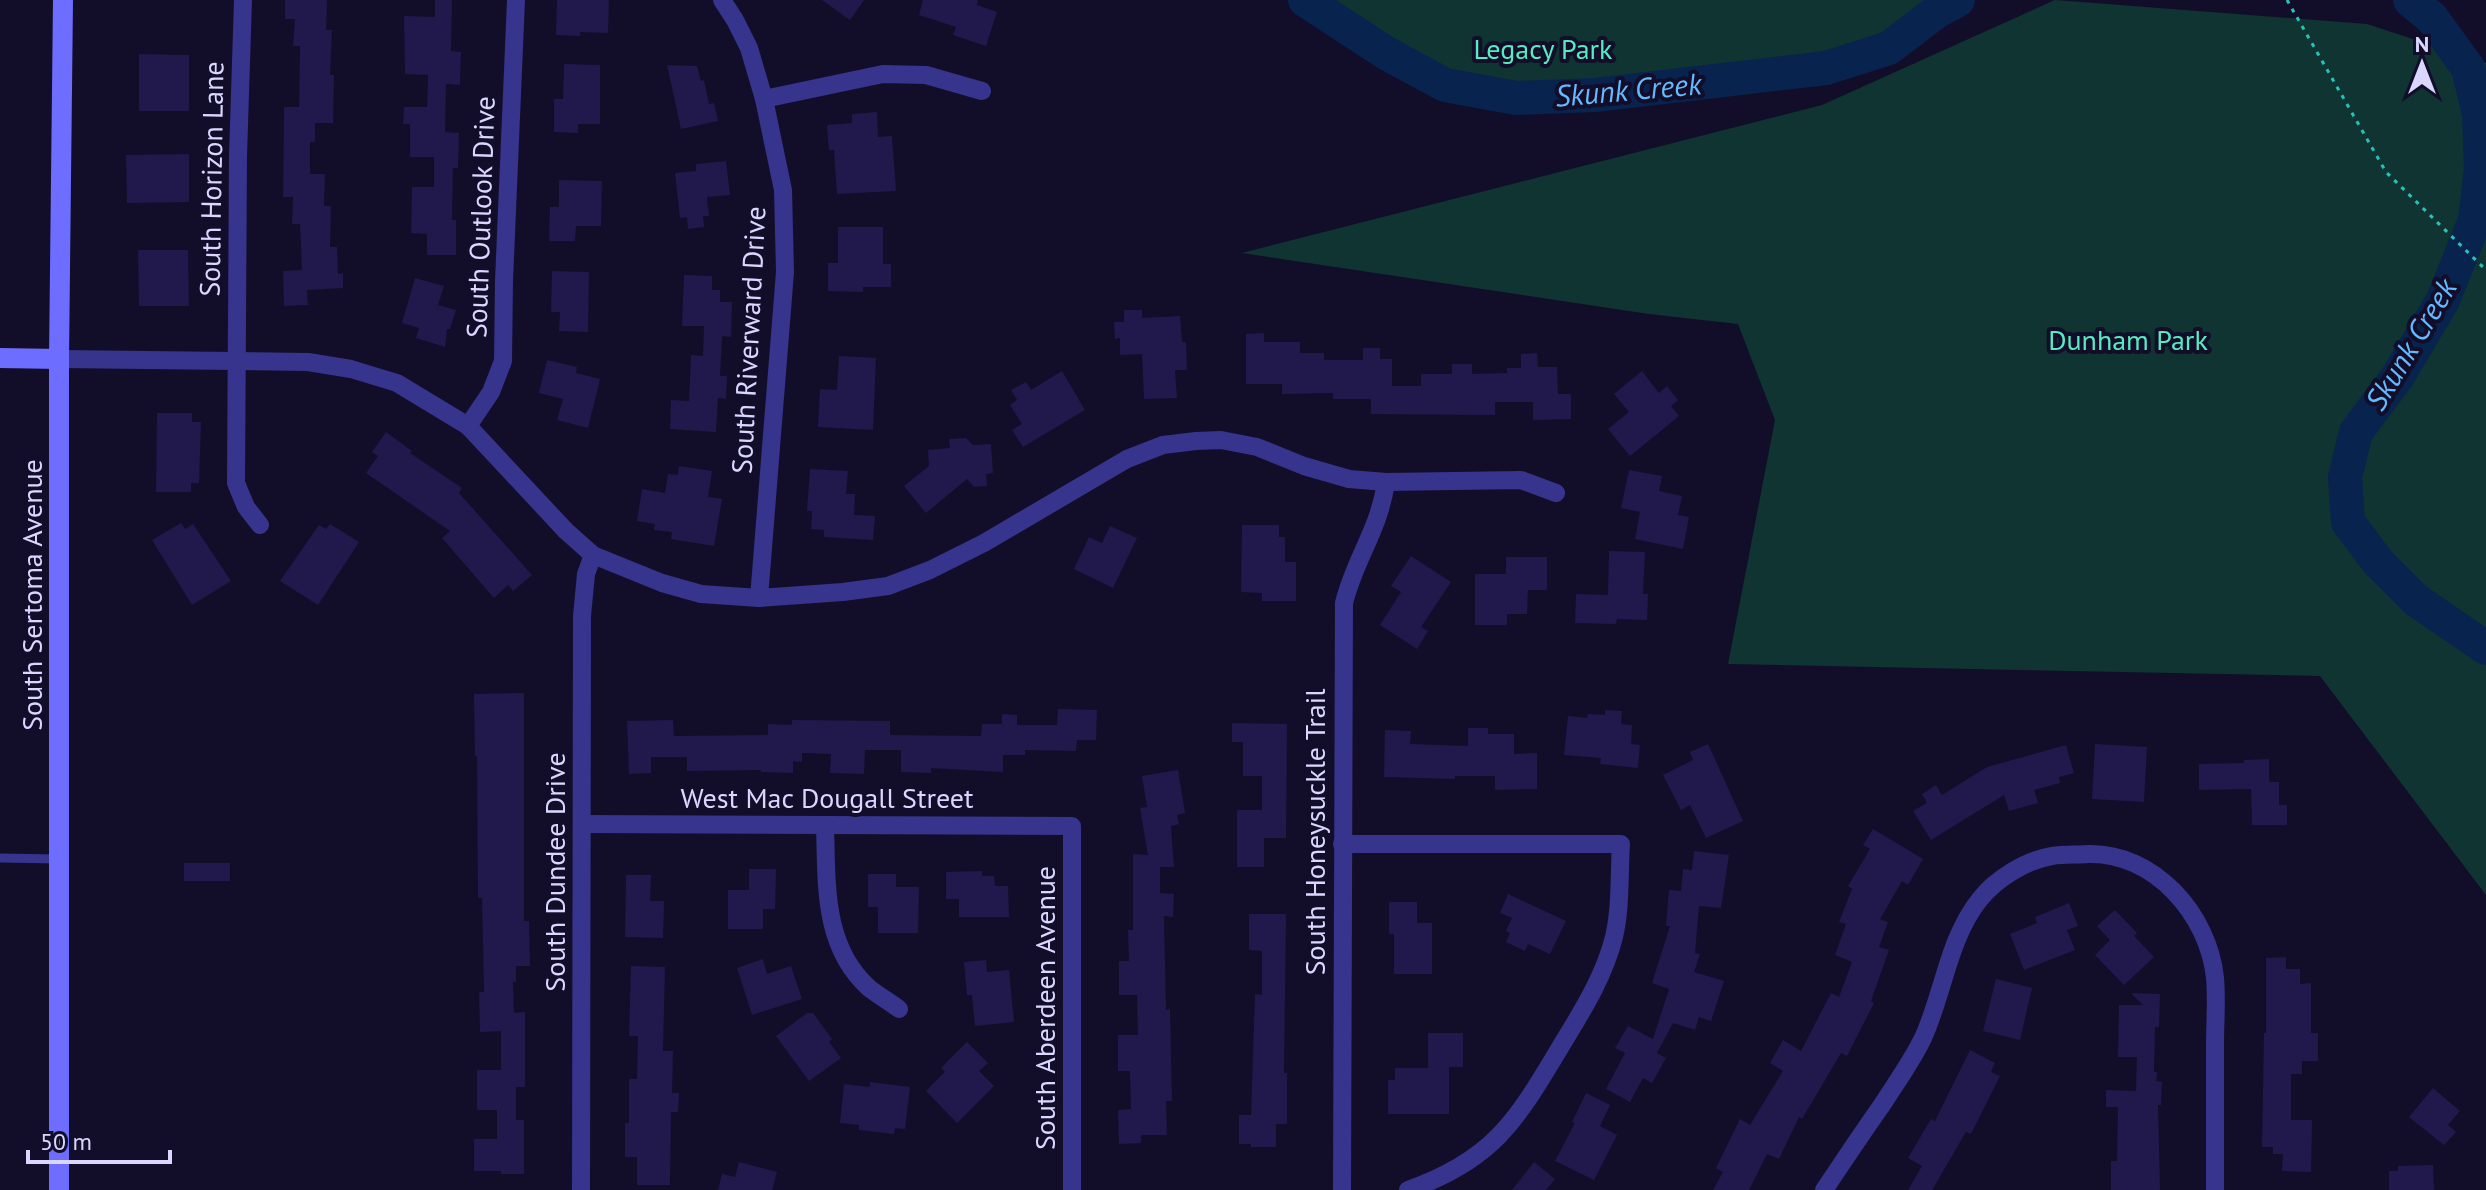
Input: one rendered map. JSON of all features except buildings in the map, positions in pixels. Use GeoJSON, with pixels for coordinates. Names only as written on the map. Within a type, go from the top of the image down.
{"type":"FeatureCollection","features":[{"type":"Feature","properties":{"kind":"main road","name":"South Sertoma Avenue"},"geometry":{"type":"LineString","coordinates":[[59,1190],[59,359],[63,0]]}},
{"type":"Feature","properties":{"kind":"main road"},"geometry":{"type":"LineString","coordinates":[[0,358],[59,359]]}},
{"type":"Feature","properties":{"kind":"street","name":"South Horizon Lane"},"geometry":{"type":"LineString","coordinates":[[243,0],[238,156],[236,483],[246,507],[260,525]]}},
{"type":"Feature","properties":{"kind":"street","name":"South Outlook Drive"},"geometry":{"type":"LineString","coordinates":[[468,426],[491,392],[503,361],[516,0]]}},
{"type":"Feature","properties":{"kind":"street","name":"South Riverward Drive"},"geometry":{"type":"LineString","coordinates":[[722,0],[749,48],[764,99],[783,190],[785,272],[759,598]]}},
{"type":"Feature","properties":{"kind":"street"},"geometry":{"type":"LineString","coordinates":[[764,99],[883,74],[926,75],[982,91]]}},
{"type":"Feature","properties":{"kind":"street"},"geometry":{"type":"LineString","coordinates":[[59,359],[308,362],[351,369],[397,383],[468,426],[550,515],[593,555],[662,583],[701,594],[759,598],[888,586],[930,570],[984,543],[1127,459],[1163,445],[1221,440],[1257,447],[1304,466],[1349,479],[1386,482],[1521,480],[1556,493]]}},
{"type":"Feature","properties":{"kind":"street","name":"South Honeysuckle Trail"},"geometry":{"type":"LineString","coordinates":[[1342,1190],[1344,603],[1350,577],[1383,506],[1386,482]]}},
{"type":"Feature","properties":{"kind":"street","name":"South Dundee Drive"},"geometry":{"type":"LineString","coordinates":[[581,1190],[582,616],[586,574],[593,555]]}},
{"type":"Feature","properties":{"kind":"street","name":"West Mac Dougall Street"},"geometry":{"type":"LineString","coordinates":[[582,824],[1072,826]]}},
{"type":"Feature","properties":{"kind":"street"},"geometry":{"type":"LineString","coordinates":[[825,826],[827,901],[838,944],[856,974],[869,988],[899,1009]]}},
{"type":"Feature","properties":{"kind":"street","name":"South Aberdeen Avenue"},"geometry":{"type":"LineString","coordinates":[[1072,826],[1072,1190]]}},
{"type":"Feature","properties":{"kind":"street"},"geometry":{"type":"LineString","coordinates":[[1342,844],[1621,844],[1617,921],[1601,977],[1521,1113],[1489,1146],[1463,1166],[1408,1190]]}},
{"type":"Feature","properties":{"kind":"street"},"geometry":{"type":"LineString","coordinates":[[1824,1190],[1907,1067],[1923,1037],[1957,937],[1982,897],[1999,881],[2040,859],[2095,854],[2121,858],[2147,869],[2184,903],[2205,939],[2215,976],[2215,1190]]}},
{"type":"Feature","properties":{"kind":"lane"},"geometry":{"type":"LineString","coordinates":[[0,858],[59,859]]}},
{"type":"Feature","properties":{"kind":"path"},"geometry":{"type":"LineString","coordinates":[[2287,0],[2386,172],[2486,270]]}},
{"type":"Feature","properties":{"kind":"green space","name":"Legacy Park"},"geometry":{"type":"Polygon","coordinates":[[[1305,0],[1958,0],[1936,12],[1889,48],[1826,68],[1595,95],[1516,98],[1445,85],[1386,53],[1305,0]]]}},
{"type":"Feature","properties":{"kind":"green space","name":"Dunham Park"},"geometry":{"type":"Polygon","coordinates":[[[2055,0],[2367,24],[2486,63],[2486,895],[2320,676],[1728,664],[1775,420],[1738,324],[1649,314],[1242,253],[1822,105],[2055,0]]]}},
{"type":"Feature","properties":{"kind":"waterway","name":"Skunk Creek"},"geometry":{"type":"LineString","coordinates":[[1305,0],[1386,53],[1445,85],[1516,98],[1595,95],[1826,68],[1889,48],[1936,12],[1958,0]]}},
{"type":"Feature","properties":{"kind":"waterway","name":"Skunk Creek"},"geometry":{"type":"LineString","coordinates":[[2410,0],[2432,18],[2468,68],[2479,114],[2481,169],[2475,220],[2443,300],[2398,376],[2356,432],[2345,477],[2348,522],[2378,562],[2416,600],[2486,648]]}}]}
